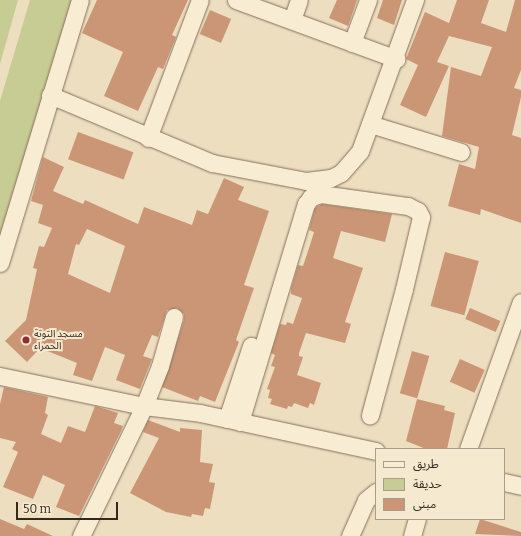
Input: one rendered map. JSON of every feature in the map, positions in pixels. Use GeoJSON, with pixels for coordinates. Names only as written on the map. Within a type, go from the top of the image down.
{"type":"FeatureCollection","features":[{"type":"Feature","properties":{"kind":"street"},"geometry":{"type":"LineString","coordinates":[[0,263],[80,0]]}},
{"type":"Feature","properties":{"kind":"street"},"geometry":{"type":"LineString","coordinates":[[148,138],[200,0]]}},
{"type":"Feature","properties":{"kind":"street"},"geometry":{"type":"LineString","coordinates":[[236,0],[396,59]]}},
{"type":"Feature","properties":{"kind":"street"},"geometry":{"type":"LineString","coordinates":[[292,20],[299,0]]}},
{"type":"Feature","properties":{"kind":"street"},"geometry":{"type":"LineString","coordinates":[[352,42],[368,0]]}},
{"type":"Feature","properties":{"kind":"street"},"geometry":{"type":"LineString","coordinates":[[50,95],[148,138],[212,163],[306,181],[331,178],[341,173],[360,151],[396,59],[415,0]]}},
{"type":"Feature","properties":{"kind":"street"},"geometry":{"type":"LineString","coordinates":[[370,124],[461,152]]}},
{"type":"Feature","properties":{"kind":"street"},"geometry":{"type":"LineString","coordinates":[[234,420],[306,181]]}},
{"type":"Feature","properties":{"kind":"street"},"geometry":{"type":"LineString","coordinates":[[234,420],[306,204],[312,197],[321,194],[408,206],[418,211],[421,217],[404,289],[370,415]]}},
{"type":"Feature","properties":{"kind":"street"},"geometry":{"type":"LineString","coordinates":[[468,448],[521,302]]}},
{"type":"Feature","properties":{"kind":"street"},"geometry":{"type":"LineString","coordinates":[[81,536],[144,406],[160,366],[174,318]]}},
{"type":"Feature","properties":{"kind":"street"},"geometry":{"type":"LineString","coordinates":[[0,376],[144,406],[234,420],[375,451]]}},
{"type":"Feature","properties":{"kind":"street"},"geometry":{"type":"LineString","coordinates":[[505,482],[521,486]]}},
{"type":"Feature","properties":{"kind":"street"},"geometry":{"type":"LineString","coordinates":[[350,536],[366,500],[375,493]]}},
{"type":"Feature","properties":{"kind":"street"},"geometry":{"type":"LineString","coordinates":[[412,536],[417,520]]}},
{"type":"Feature","properties":{"kind":"green space"},"geometry":{"type":"Polygon","coordinates":[[[0,0],[18,0],[0,64],[0,0]]]}},
{"type":"Feature","properties":{"kind":"green space"},"geometry":{"type":"Polygon","coordinates":[[[30,0],[73,0],[0,245],[0,101],[30,0]]]}},
{"type":"Feature","properties":{"kind":"building"},"geometry":{"type":"Polygon","coordinates":[[[97,0],[188,0],[172,35],[176,37],[163,69],[158,67],[138,111],[104,96],[123,52],[82,33],[97,0]]]}},
{"type":"Feature","properties":{"kind":"building"},"geometry":{"type":"Polygon","coordinates":[[[337,0],[357,0],[348,26],[329,18],[337,0]]]}},
{"type":"Feature","properties":{"kind":"building"},"geometry":{"type":"Polygon","coordinates":[[[383,0],[402,0],[394,25],[377,18],[383,0]]]}},
{"type":"Feature","properties":{"kind":"building"},"geometry":{"type":"Polygon","coordinates":[[[457,0],[489,0],[481,23],[506,32],[515,0],[521,0],[521,70],[514,88],[521,90],[521,97],[512,135],[521,138],[521,223],[481,209],[480,215],[448,206],[459,164],[475,169],[479,147],[442,136],[451,67],[481,76],[492,47],[449,36],[437,62],[449,66],[426,117],[400,105],[418,65],[406,59],[425,12],[449,23],[457,0]]]}},
{"type":"Feature","properties":{"kind":"building"},"geometry":{"type":"Polygon","coordinates":[[[210,10],[231,19],[221,43],[200,34],[210,10]]]}},
{"type":"Feature","properties":{"kind":"building"},"geometry":{"type":"Polygon","coordinates":[[[78,132],[133,152],[124,179],[68,159],[78,132]]]}},
{"type":"Feature","properties":{"kind":"building"},"geometry":{"type":"Polygon","coordinates":[[[43,157],[64,167],[53,191],[83,204],[85,200],[138,224],[144,207],[192,225],[197,210],[208,214],[224,178],[244,187],[238,200],[269,211],[244,285],[254,288],[236,340],[239,342],[215,402],[200,396],[198,401],[162,387],[184,320],[184,314],[177,308],[167,310],[158,337],[152,335],[143,356],[152,359],[140,389],[116,380],[125,355],[105,347],[92,381],[73,375],[77,363],[40,348],[27,362],[5,341],[26,320],[37,269],[33,268],[39,246],[44,247],[52,228],[38,223],[43,205],[31,201],[43,157]],[[87,229],[79,245],[76,244],[68,274],[110,293],[125,246],[87,229]]]}},
{"type":"Feature","properties":{"kind":"building"},"geometry":{"type":"Polygon","coordinates":[[[322,204],[392,214],[385,242],[341,231],[333,258],[363,268],[345,322],[351,324],[345,343],[306,333],[299,353],[299,356],[303,357],[297,375],[321,383],[314,405],[310,403],[308,408],[294,403],[292,407],[288,406],[287,409],[270,404],[272,399],[268,398],[270,390],[267,389],[275,367],[271,366],[275,355],[271,353],[280,324],[286,325],[287,322],[293,324],[302,298],[291,294],[291,289],[298,265],[303,266],[314,232],[309,230],[315,208],[322,204]]]}},
{"type":"Feature","properties":{"kind":"building"},"geometry":{"type":"Polygon","coordinates":[[[445,252],[479,261],[464,315],[431,306],[445,252]]]}},
{"type":"Feature","properties":{"kind":"building"},"geometry":{"type":"Polygon","coordinates":[[[470,308],[500,321],[496,332],[465,319],[470,308]]]}},
{"type":"Feature","properties":{"kind":"building"},"geometry":{"type":"Polygon","coordinates":[[[412,351],[429,356],[417,398],[400,393],[412,351]]]}},
{"type":"Feature","properties":{"kind":"building"},"geometry":{"type":"Polygon","coordinates":[[[460,359],[485,370],[474,393],[450,382],[460,359]]]}},
{"type":"Feature","properties":{"kind":"building"},"geometry":{"type":"Polygon","coordinates":[[[4,387],[48,397],[45,413],[48,415],[41,434],[61,443],[68,426],[85,432],[95,406],[118,413],[114,423],[123,426],[79,516],[56,507],[65,485],[43,475],[33,499],[3,487],[18,452],[12,449],[16,442],[0,438],[0,404],[4,387]]]}},
{"type":"Feature","properties":{"kind":"building"},"geometry":{"type":"Polygon","coordinates":[[[417,399],[445,406],[444,410],[455,413],[447,448],[424,448],[406,441],[417,399]]]}},
{"type":"Feature","properties":{"kind":"building"},"geometry":{"type":"Polygon","coordinates":[[[148,420],[180,432],[180,428],[202,430],[200,462],[213,464],[209,482],[215,483],[210,509],[205,508],[203,516],[192,514],[191,517],[166,512],[130,493],[159,438],[143,432],[148,420]]]}},
{"type":"Feature","properties":{"kind":"building"},"geometry":{"type":"Polygon","coordinates":[[[0,519],[24,529],[27,524],[53,536],[0,536],[0,519]]]}},
{"type":"Feature","properties":{"kind":"building"},"geometry":{"type":"Polygon","coordinates":[[[480,520],[483,520],[521,532],[521,536],[475,534],[480,520]]]}},
{"type":"Feature","properties":{"kind":"place","name":"مسجد التوتة الحمراء"},"geometry":{"type":"Point","coordinates":[26,340]}}]}
